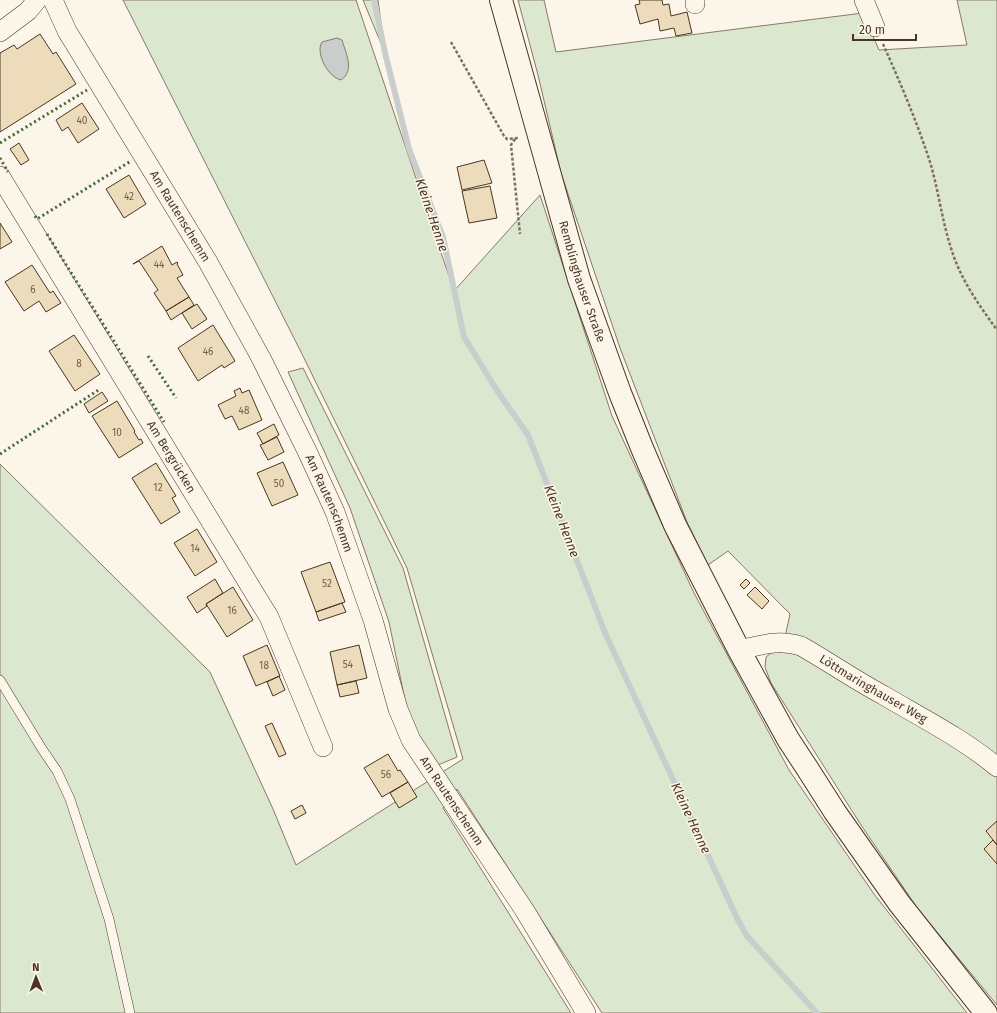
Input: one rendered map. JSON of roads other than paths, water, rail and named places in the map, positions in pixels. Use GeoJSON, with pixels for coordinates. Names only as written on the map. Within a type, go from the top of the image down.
{"type":"FeatureCollection","features":[{"type":"Feature","properties":{"kind":"main road","name":"Remblinghauser Straße"},"geometry":{"type":"LineString","coordinates":[[501,0],[579,279],[604,350],[642,448],[689,554],[739,650],[788,739],[848,830],[899,903],[986,1013]]}},
{"type":"Feature","properties":{"kind":"street"},"geometry":{"type":"LineString","coordinates":[[0,32],[28,11],[37,0]]}},
{"type":"Feature","properties":{"kind":"street","name":"Am Rautenschemm"},"geometry":{"type":"LineString","coordinates":[[53,0],[67,31],[208,262],[261,358],[307,450],[335,512],[373,620],[398,709],[411,740],[525,911],[586,1013]]}},
{"type":"Feature","properties":{"kind":"street"},"geometry":{"type":"LineString","coordinates":[[864,0],[875,27]]}},
{"type":"Feature","properties":{"kind":"street","name":"Am Bergrücken"},"geometry":{"type":"LineString","coordinates":[[0,176],[269,617],[323,747]]}},
{"type":"Feature","properties":{"kind":"street","name":"Löttmaringhauser Weg"},"geometry":{"type":"LineString","coordinates":[[739,650],[777,642],[789,642],[801,646],[968,744],[997,767]]}},
{"type":"Feature","properties":{"kind":"lane"},"geometry":{"type":"LineString","coordinates":[[0,680],[57,771],[70,799],[109,919],[130,1013]]}},
{"type":"Feature","properties":{"kind":"waterway","name":"Kleine Henne"},"geometry":{"type":"LineString","coordinates":[[374,0],[385,53],[409,149],[443,237],[464,337],[498,392],[528,435],[606,635],[737,918],[747,936],[817,1013]]}}]}
